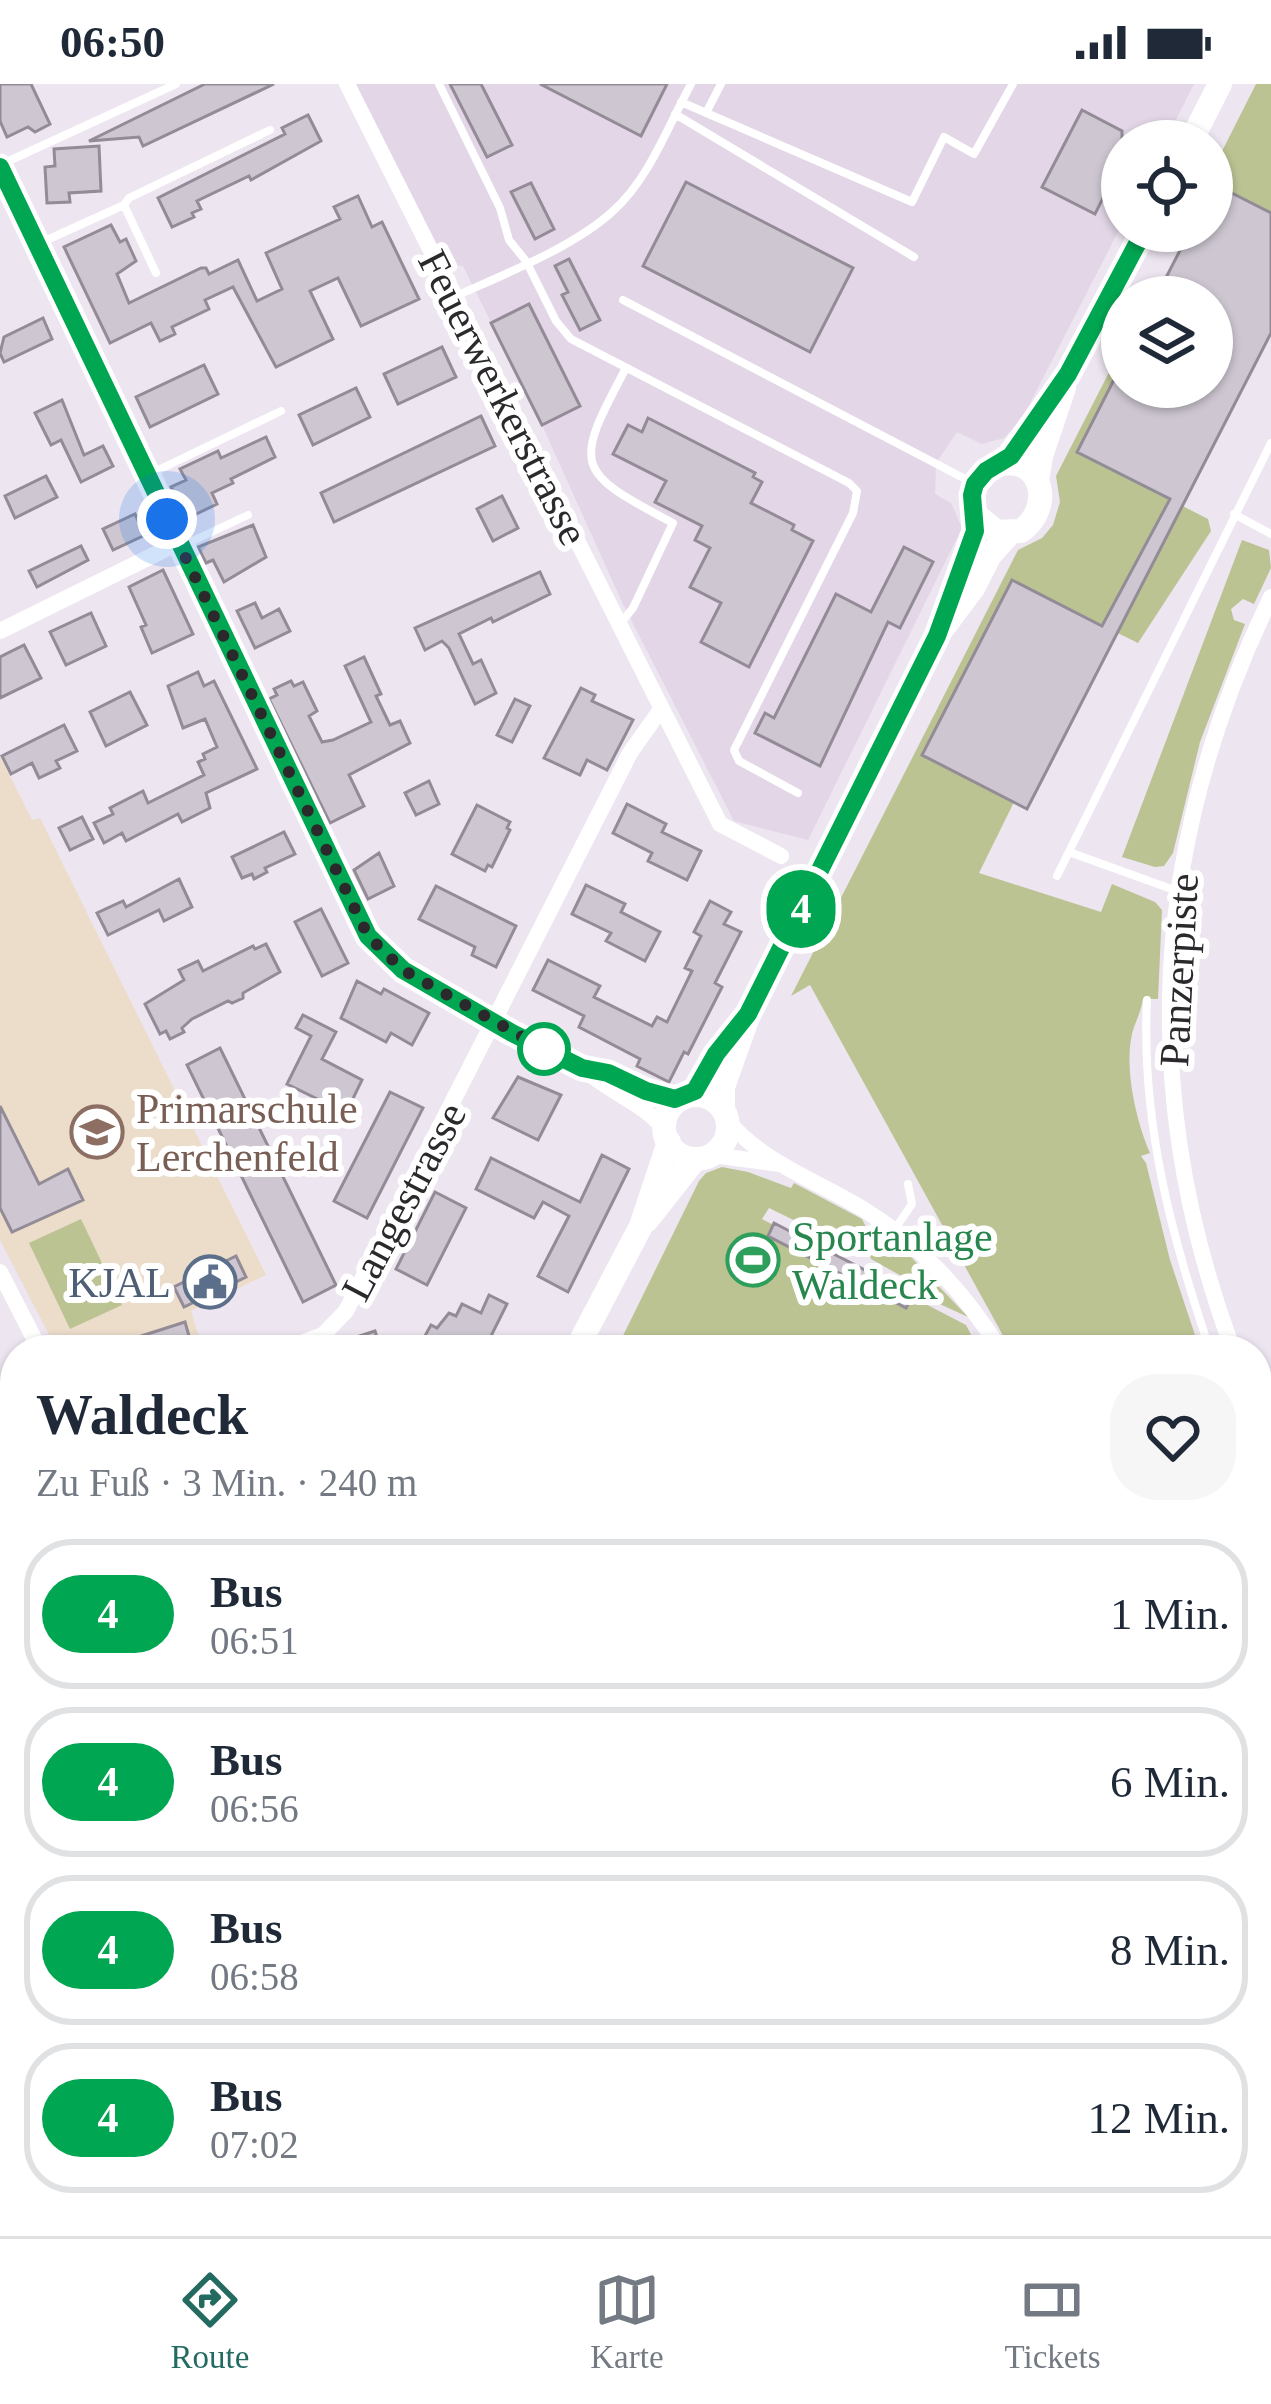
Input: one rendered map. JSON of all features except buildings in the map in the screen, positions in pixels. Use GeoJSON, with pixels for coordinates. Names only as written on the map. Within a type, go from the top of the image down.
{"type":"FeatureCollection","features":[{"type":"Feature","properties":{"kind":"main road"},"geometry":{"type":"LineString","coordinates":[[1202,120],[1220,84]]}},
{"type":"Feature","properties":{"kind":"main road"},"geometry":{"type":"LineString","coordinates":[[1002,464],[1068,374],[1133,252]]}},
{"type":"Feature","properties":{"kind":"main road"},"geometry":{"type":"LineString","coordinates":[[1037,481],[1018,465],[1002,464],[986,471],[975,484],[977,516],[991,530],[1010,533],[1022,531],[1038,515],[1041,456],[1068,374]]}},
{"type":"Feature","properties":{"kind":"main road"},"geometry":{"type":"LineString","coordinates":[[641,1226],[704,1157],[724,1143],[723,1087],[748,1014],[937,636],[972,543],[977,516]]}},
{"type":"Feature","properties":{"kind":"main road"},"geometry":{"type":"LineString","coordinates":[[937,636],[1010,533]]}},
{"type":"Feature","properties":{"kind":"main road"},"geometry":{"type":"LineString","coordinates":[[584,1335],[641,1226],[667,1136],[667,1114],[686,1097],[748,1014]]}},
{"type":"Feature","properties":{"kind":"main road"},"geometry":{"type":"LineString","coordinates":[[686,1097],[709,1098],[726,1115]]}},
{"type":"Feature","properties":{"kind":"main road"},"geometry":{"type":"LineString","coordinates":[[667,1136],[678,1153],[704,1157]]}},
{"type":"Feature","properties":{"kind":"street","name":"Feuerwerkerstrasse"},"geometry":{"type":"LineString","coordinates":[[347,84],[720,824],[781,856]]}},
{"type":"Feature","properties":{"kind":"street"},"geometry":{"type":"LineString","coordinates":[[0,166],[368,936],[403,970],[582,1068],[649,1114],[667,1136]]}},
{"type":"Feature","properties":{"kind":"street"},"geometry":{"type":"LineString","coordinates":[[0,631],[179,545]]}},
{"type":"Feature","properties":{"kind":"street","name":"Panzerpiste"},"geometry":{"type":"LineString","coordinates":[[1228,1335],[1191,1214],[1171,1096],[1169,1018],[1179,892],[1193,812],[1214,736],[1271,597]]}},
{"type":"Feature","properties":{"kind":"street"},"geometry":{"type":"LineString","coordinates":[[496,1023],[630,753],[661,709]]}},
{"type":"Feature","properties":{"kind":"street","name":"Langestrasse"},"geometry":{"type":"LineString","coordinates":[[323,1335],[346,1311],[496,1023]]}},
{"type":"Feature","properties":{"kind":"street"},"geometry":{"type":"LineString","coordinates":[[582,1068],[608,1073],[655,1094],[686,1097]]}},
{"type":"Feature","properties":{"kind":"street"},"geometry":{"type":"LineString","coordinates":[[726,1115],[780,1164],[894,1230],[957,1289],[989,1335]]}},
{"type":"Feature","properties":{"kind":"street"},"geometry":{"type":"LineString","coordinates":[[704,1157],[780,1164]]}},
{"type":"Feature","properties":{"kind":"street"},"geometry":{"type":"LineString","coordinates":[[0,1273],[32,1335]]}},
{"type":"Feature","properties":{"kind":"lane"},"geometry":{"type":"LineString","coordinates":[[0,166],[176,84]]}},
{"type":"Feature","properties":{"kind":"lane"},"geometry":{"type":"LineString","coordinates":[[439,84],[500,208],[509,240],[526,261],[562,330],[580,345],[857,491],[853,513],[734,750],[739,761],[798,793]]}},
{"type":"Feature","properties":{"kind":"lane"},"geometry":{"type":"LineString","coordinates":[[454,297],[587,230],[612,212],[644,171],[691,84]]}},
{"type":"Feature","properties":{"kind":"lane"},"geometry":{"type":"LineString","coordinates":[[706,113],[721,84]]}},
{"type":"Feature","properties":{"kind":"lane"},"geometry":{"type":"LineString","coordinates":[[681,102],[913,202],[944,137],[974,154],[1013,84]]}},
{"type":"Feature","properties":{"kind":"lane"},"geometry":{"type":"LineString","coordinates":[[675,114],[914,257]]}},
{"type":"Feature","properties":{"kind":"lane"},"geometry":{"type":"LineString","coordinates":[[37,245],[270,130]]}},
{"type":"Feature","properties":{"kind":"lane"},"geometry":{"type":"LineString","coordinates":[[124,205],[156,273]]}},
{"type":"Feature","properties":{"kind":"lane"},"geometry":{"type":"LineString","coordinates":[[623,300],[975,484]]}},
{"type":"Feature","properties":{"kind":"lane"},"geometry":{"type":"LineString","coordinates":[[619,626],[633,608],[673,523],[614,492],[594,466],[593,432],[626,368]]}},
{"type":"Feature","properties":{"kind":"lane"},"geometry":{"type":"LineString","coordinates":[[146,475],[280,411]]}},
{"type":"Feature","properties":{"kind":"lane"},"geometry":{"type":"LineString","coordinates":[[1057,876],[1271,443]]}},
{"type":"Feature","properties":{"kind":"lane"},"geometry":{"type":"LineString","coordinates":[[1234,514],[1271,534]]}},
{"type":"Feature","properties":{"kind":"lane"},"geometry":{"type":"LineString","coordinates":[[179,545],[248,515]]}},
{"type":"Feature","properties":{"kind":"lane"},"geometry":{"type":"LineString","coordinates":[[1069,852],[1179,892]]}},
{"type":"Feature","properties":{"kind":"lane"},"geometry":{"type":"LineString","coordinates":[[1147,1000],[1145,1058],[1159,1172],[1206,1335]]}},
{"type":"Feature","properties":{"kind":"lane"},"geometry":{"type":"LineString","coordinates":[[894,1230],[911,1204],[908,1184]]}},
{"type":"Feature","properties":{"kind":"shaded area"},"geometry":{"type":"Polygon","coordinates":[[[354,84],[1194,84],[1176,120],[1101,120],[1101,252],[1108,252],[1022,419],[1004,438],[982,444],[957,432],[936,463],[935,494],[951,503],[962,528],[808,840],[734,821],[622,602],[463,266],[445,263],[354,84]]]}},
{"type":"Feature","properties":{"kind":"shaded area","name":"Primarschule Lerchenfeld"},"geometry":{"type":"Polygon","coordinates":[[[0,756],[32,820],[40,818],[266,1275],[191,1311],[198,1335],[49,1335],[0,1240],[0,756]]]}},
{"type":"Feature","properties":{"kind":"green space"},"geometry":{"type":"Polygon","coordinates":[[[1256,84],[1271,84],[1271,213],[1233,193],[1233,129],[1256,84]]]}},
{"type":"Feature","properties":{"kind":"green space"},"geometry":{"type":"Polygon","coordinates":[[[1101,388],[1101,405],[1077,452],[1208,519],[1211,531],[1138,643],[1012,581],[923,755],[1014,802],[979,873],[1101,912],[1112,884],[1155,902],[1162,910],[1158,999],[1143,999],[1131,1041],[1130,1074],[1150,1153],[1141,1156],[1195,1335],[1003,1335],[810,985],[791,996],[1018,550],[1042,538],[1053,525],[1060,502],[1056,476],[1101,388]]]}},
{"type":"Feature","properties":{"kind":"green space"},"geometry":{"type":"Polygon","coordinates":[[[1242,540],[1269,550],[1271,568],[1254,604],[1243,599],[1231,609],[1234,620],[1245,624],[1200,742],[1173,853],[1164,866],[1155,867],[1122,857],[1242,540]]]}},
{"type":"Feature","properties":{"kind":"green space","name":"Sportanlage Waldeck"},"geometry":{"type":"Polygon","coordinates":[[[722,1167],[791,1188],[794,1183],[862,1219],[867,1229],[847,1246],[769,1208],[762,1219],[966,1325],[971,1335],[623,1335],[706,1173],[722,1167]]]}},
{"type":"Feature","properties":{"kind":"green space"},"geometry":{"type":"Polygon","coordinates":[[[81,1219],[122,1305],[70,1329],[29,1243],[81,1219]]]}},
{"type":"Feature","properties":{"kind":"green space"},"geometry":{"type":"Polygon","coordinates":[[[884,1236],[968,1317],[918,1294],[921,1287],[871,1259],[869,1249],[884,1236]]]}},
{"type":"Feature","properties":{"kind":"bus line","name":"4"},"geometry":{"type":"LineString","coordinates":[[0,167],[368,936],[403,970],[512,1033],[582,1068],[675,1099],[695,1091],[716,1054],[748,1014],[937,636],[975,531],[975,484],[1022,442],[1068,374],[1133,252]]}},
{"type":"Feature","properties":{"kind":"place","name":"Primarschule Lerchenfeld"},"geometry":{"type":"Point","coordinates":[97,1132]}},
{"type":"Feature","properties":{"kind":"place","name":"Sportanlage Waldeck"},"geometry":{"type":"Point","coordinates":[753,1260]}},
{"type":"Feature","properties":{"kind":"place","name":"KJAL"},"geometry":{"type":"Point","coordinates":[210,1282]}},
{"type":"Feature","properties":{"kind":"route"},"geometry":{"type":"LineString","coordinates":[[167,519],[368,936],[387,958],[420,981],[544,1049]]}}]}
